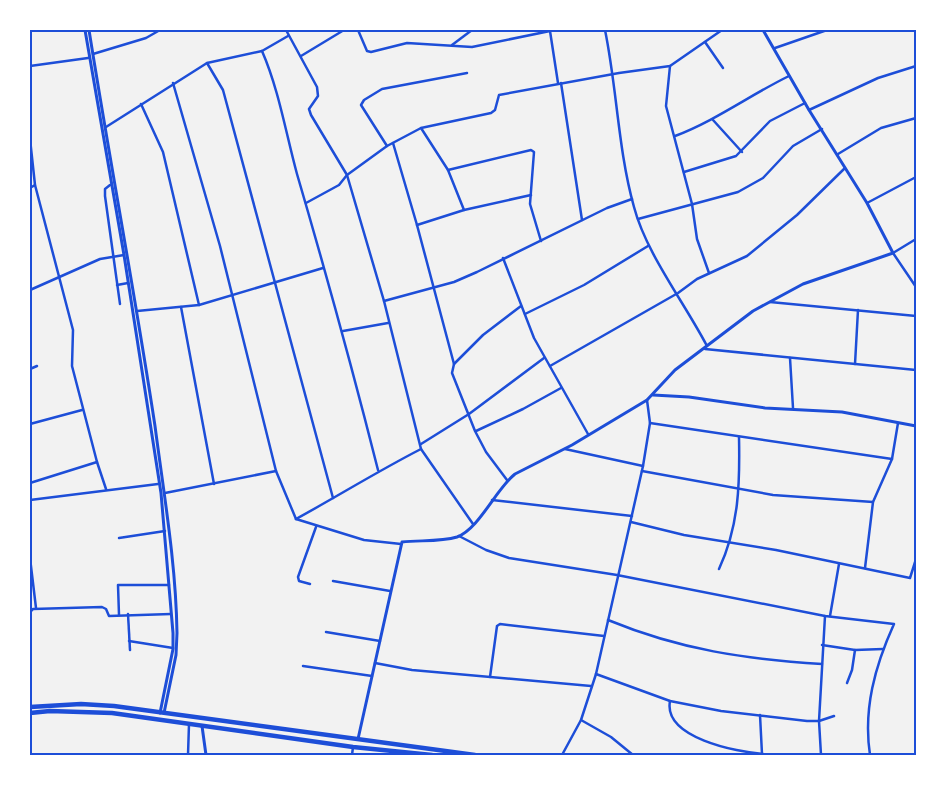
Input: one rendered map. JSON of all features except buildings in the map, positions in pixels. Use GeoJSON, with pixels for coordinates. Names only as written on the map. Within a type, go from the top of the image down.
{"type":"FeatureCollection","features":[{"type":"Feature","properties":{"kind":"highway"},"geometry":{"type":"LineString","coordinates":[[30,707],[81,704],[475,755]]}},
{"type":"Feature","properties":{"kind":"highway"},"geometry":{"type":"LineString","coordinates":[[30,713],[50,711],[112,713],[353,747],[432,755]]}},
{"type":"Feature","properties":{"kind":"street"},"geometry":{"type":"LineString","coordinates":[[85,30],[110,185],[124,255],[158,484],[165,514],[177,633],[176,655],[162,713]]}},
{"type":"Feature","properties":{"kind":"street"},"geometry":{"type":"LineString","coordinates":[[90,30],[165,493],[165,531],[173,648],[162,713]]}},
{"type":"Feature","properties":{"kind":"street"},"geometry":{"type":"LineString","coordinates":[[93,54],[146,38],[160,30]]}},
{"type":"Feature","properties":{"kind":"street"},"geometry":{"type":"LineString","coordinates":[[286,30],[317,87],[318,96],[309,110],[347,174],[384,301],[388,323],[421,447],[473,524]]}},
{"type":"Feature","properties":{"kind":"street"},"geometry":{"type":"LineString","coordinates":[[300,56],[344,30]]}},
{"type":"Feature","properties":{"kind":"street"},"geometry":{"type":"LineString","coordinates":[[358,30],[368,52],[407,43],[472,47],[550,30],[582,220]]}},
{"type":"Feature","properties":{"kind":"street"},"geometry":{"type":"LineString","coordinates":[[452,45],[472,30]]}},
{"type":"Feature","properties":{"kind":"street"},"geometry":{"type":"LineString","coordinates":[[604,30],[614,74],[618,117],[632,199],[638,219],[648,246],[678,293],[706,347]]}},
{"type":"Feature","properties":{"kind":"street"},"geometry":{"type":"LineString","coordinates":[[306,203],[339,185],[347,174],[387,146],[421,128],[486,116],[496,110],[499,95],[560,83],[670,66],[722,30]]}},
{"type":"Feature","properties":{"kind":"street"},"geometry":{"type":"LineString","coordinates":[[764,30],[809,110],[868,203],[893,253],[916,287]]}},
{"type":"Feature","properties":{"kind":"street"},"geometry":{"type":"LineString","coordinates":[[775,48],[827,30]]}},
{"type":"Feature","properties":{"kind":"street"},"geometry":{"type":"LineString","coordinates":[[106,127],[207,63],[262,51],[288,36]]}},
{"type":"Feature","properties":{"kind":"street"},"geometry":{"type":"LineString","coordinates":[[705,42],[723,68]]}},
{"type":"Feature","properties":{"kind":"street"},"geometry":{"type":"LineString","coordinates":[[262,51],[270,70],[378,470]]}},
{"type":"Feature","properties":{"kind":"street"},"geometry":{"type":"LineString","coordinates":[[30,66],[88,58]]}},
{"type":"Feature","properties":{"kind":"street"},"geometry":{"type":"LineString","coordinates":[[207,63],[223,90],[334,498]]}},
{"type":"Feature","properties":{"kind":"street"},"geometry":{"type":"LineString","coordinates":[[670,66],[666,106],[692,204],[697,239],[709,273]]}},
{"type":"Feature","properties":{"kind":"street"},"geometry":{"type":"LineString","coordinates":[[809,110],[878,78],[916,66]]}},
{"type":"Feature","properties":{"kind":"street"},"geometry":{"type":"LineString","coordinates":[[387,146],[362,105],[364,100],[382,89],[467,73]]}},
{"type":"Feature","properties":{"kind":"street"},"geometry":{"type":"LineString","coordinates":[[675,136],[713,120],[753,94],[790,75]]}},
{"type":"Feature","properties":{"kind":"street"},"geometry":{"type":"LineString","coordinates":[[173,83],[220,246],[230,295],[276,471],[296,519],[316,527],[364,540],[401,544],[459,536],[473,524],[507,480],[524,468],[564,449],[647,400],[676,370],[747,315],[803,284],[893,253],[916,239]]}},
{"type":"Feature","properties":{"kind":"street"},"geometry":{"type":"LineString","coordinates":[[684,172],[728,160],[742,152],[770,121],[805,103]]}},
{"type":"Feature","properties":{"kind":"street"},"geometry":{"type":"LineString","coordinates":[[141,104],[164,152],[199,305]]}},
{"type":"Feature","properties":{"kind":"street"},"geometry":{"type":"LineString","coordinates":[[838,154],[881,128],[916,118]]}},
{"type":"Feature","properties":{"kind":"street"},"geometry":{"type":"LineString","coordinates":[[713,120],[742,152]]}},
{"type":"Feature","properties":{"kind":"street"},"geometry":{"type":"LineString","coordinates":[[421,128],[448,170],[464,210]]}},
{"type":"Feature","properties":{"kind":"street"},"geometry":{"type":"LineString","coordinates":[[638,219],[731,195],[756,183],[793,146],[822,129]]}},
{"type":"Feature","properties":{"kind":"street"},"geometry":{"type":"LineString","coordinates":[[30,139],[35,185],[73,330],[72,360],[82,410],[96,462],[106,489]]}},
{"type":"Feature","properties":{"kind":"street"},"geometry":{"type":"LineString","coordinates":[[393,143],[454,364],[452,373],[475,431],[486,452],[507,480]]}},
{"type":"Feature","properties":{"kind":"street"},"geometry":{"type":"LineString","coordinates":[[448,170],[531,150],[535,154],[531,210],[541,241]]}},
{"type":"Feature","properties":{"kind":"street"},"geometry":{"type":"LineString","coordinates":[[550,366],[678,293],[709,273],[747,256],[792,219],[845,168]]}},
{"type":"Feature","properties":{"kind":"street"},"geometry":{"type":"LineString","coordinates":[[868,203],[916,177]]}},
{"type":"Feature","properties":{"kind":"street"},"geometry":{"type":"LineString","coordinates":[[30,188],[35,185]]}},
{"type":"Feature","properties":{"kind":"street"},"geometry":{"type":"LineString","coordinates":[[110,185],[105,192],[112,256],[120,304]]}},
{"type":"Feature","properties":{"kind":"street"},"geometry":{"type":"LineString","coordinates":[[417,225],[464,210],[531,195]]}},
{"type":"Feature","properties":{"kind":"street"},"geometry":{"type":"LineString","coordinates":[[384,301],[432,288],[477,272],[619,202],[632,199]]}},
{"type":"Feature","properties":{"kind":"street"},"geometry":{"type":"LineString","coordinates":[[525,315],[584,285],[648,246]]}},
{"type":"Feature","properties":{"kind":"street"},"geometry":{"type":"LineString","coordinates":[[30,290],[112,256],[124,255]]}},
{"type":"Feature","properties":{"kind":"street"},"geometry":{"type":"LineString","coordinates":[[503,258],[520,306],[545,358],[588,434]]}},
{"type":"Feature","properties":{"kind":"street"},"geometry":{"type":"LineString","coordinates":[[137,311],[199,305],[275,280],[323,268]]}},
{"type":"Feature","properties":{"kind":"street"},"geometry":{"type":"LineString","coordinates":[[117,285],[128,283]]}},
{"type":"Feature","properties":{"kind":"street"},"geometry":{"type":"LineString","coordinates":[[770,302],[916,316]]}},
{"type":"Feature","properties":{"kind":"street"},"geometry":{"type":"LineString","coordinates":[[454,364],[483,335],[520,306]]}},
{"type":"Feature","properties":{"kind":"street"},"geometry":{"type":"LineString","coordinates":[[181,307],[214,484]]}},
{"type":"Feature","properties":{"kind":"street"},"geometry":{"type":"LineString","coordinates":[[855,364],[858,310]]}},
{"type":"Feature","properties":{"kind":"street"},"geometry":{"type":"LineString","coordinates":[[342,331],[388,323]]}},
{"type":"Feature","properties":{"kind":"street"},"geometry":{"type":"LineString","coordinates":[[706,347],[790,358],[916,370]]}},
{"type":"Feature","properties":{"kind":"street"},"geometry":{"type":"LineString","coordinates":[[296,519],[378,470],[421,447],[545,358]]}},
{"type":"Feature","properties":{"kind":"street"},"geometry":{"type":"LineString","coordinates":[[790,358],[792,408]]}},
{"type":"Feature","properties":{"kind":"street"},"geometry":{"type":"LineString","coordinates":[[30,369],[37,366]]}},
{"type":"Feature","properties":{"kind":"street"},"geometry":{"type":"LineString","coordinates":[[475,431],[523,409],[561,388]]}},
{"type":"Feature","properties":{"kind":"street"},"geometry":{"type":"LineString","coordinates":[[653,395],[689,397],[765,408],[842,412],[916,426]]}},
{"type":"Feature","properties":{"kind":"street"},"geometry":{"type":"LineString","coordinates":[[562,755],[581,720],[596,674],[643,466],[650,423],[647,400]]}},
{"type":"Feature","properties":{"kind":"street"},"geometry":{"type":"LineString","coordinates":[[30,424],[82,410]]}},
{"type":"Feature","properties":{"kind":"street"},"geometry":{"type":"LineString","coordinates":[[865,568],[872,502],[892,459],[898,422]]}},
{"type":"Feature","properties":{"kind":"street"},"geometry":{"type":"LineString","coordinates":[[650,423],[892,459]]}},
{"type":"Feature","properties":{"kind":"street"},"geometry":{"type":"LineString","coordinates":[[719,569],[730,542],[740,490],[739,437]]}},
{"type":"Feature","properties":{"kind":"street"},"geometry":{"type":"LineString","coordinates":[[564,449],[643,466]]}},
{"type":"Feature","properties":{"kind":"street"},"geometry":{"type":"LineString","coordinates":[[30,483],[96,462]]}},
{"type":"Feature","properties":{"kind":"street"},"geometry":{"type":"LineString","coordinates":[[165,493],[276,471]]}},
{"type":"Feature","properties":{"kind":"street"},"geometry":{"type":"LineString","coordinates":[[642,471],[740,490],[828,501],[872,502]]}},
{"type":"Feature","properties":{"kind":"street"},"geometry":{"type":"LineString","coordinates":[[30,500],[158,484]]}},
{"type":"Feature","properties":{"kind":"street"},"geometry":{"type":"LineString","coordinates":[[492,500],[632,516]]}},
{"type":"Feature","properties":{"kind":"street"},"geometry":{"type":"LineString","coordinates":[[631,522],[910,578],[916,559]]}},
{"type":"Feature","properties":{"kind":"street"},"geometry":{"type":"LineString","coordinates":[[310,584],[299,581],[298,577],[316,527]]}},
{"type":"Feature","properties":{"kind":"street"},"geometry":{"type":"LineString","coordinates":[[119,538],[165,531]]}},
{"type":"Feature","properties":{"kind":"street"},"geometry":{"type":"LineString","coordinates":[[459,536],[486,550],[510,558],[617,575],[825,616],[894,624],[883,649],[867,712],[870,755]]}},
{"type":"Feature","properties":{"kind":"street"},"geometry":{"type":"LineString","coordinates":[[358,740],[401,544]]}},
{"type":"Feature","properties":{"kind":"street"},"geometry":{"type":"LineString","coordinates":[[30,558],[36,608]]}},
{"type":"Feature","properties":{"kind":"street"},"geometry":{"type":"LineString","coordinates":[[830,616],[839,564]]}},
{"type":"Feature","properties":{"kind":"street"},"geometry":{"type":"LineString","coordinates":[[333,581],[390,591]]}},
{"type":"Feature","properties":{"kind":"street"},"geometry":{"type":"LineString","coordinates":[[119,615],[118,585],[170,585]]}},
{"type":"Feature","properties":{"kind":"street"},"geometry":{"type":"LineString","coordinates":[[30,635],[30,612],[31,609],[36,608],[102,606],[106,609],[109,616],[172,614]]}},
{"type":"Feature","properties":{"kind":"street"},"geometry":{"type":"LineString","coordinates":[[128,614],[130,650]]}},
{"type":"Feature","properties":{"kind":"street"},"geometry":{"type":"LineString","coordinates":[[821,755],[819,721],[825,616]]}},
{"type":"Feature","properties":{"kind":"street"},"geometry":{"type":"LineString","coordinates":[[608,620],[639,632],[739,657],[822,664]]}},
{"type":"Feature","properties":{"kind":"street"},"geometry":{"type":"LineString","coordinates":[[490,677],[497,626],[500,624],[604,636]]}},
{"type":"Feature","properties":{"kind":"street"},"geometry":{"type":"LineString","coordinates":[[326,632],[380,641]]}},
{"type":"Feature","properties":{"kind":"street"},"geometry":{"type":"LineString","coordinates":[[129,641],[173,648]]}},
{"type":"Feature","properties":{"kind":"street"},"geometry":{"type":"LineString","coordinates":[[822,645],[854,650],[883,649]]}},
{"type":"Feature","properties":{"kind":"street"},"geometry":{"type":"LineString","coordinates":[[847,683],[852,670],[854,650]]}},
{"type":"Feature","properties":{"kind":"street"},"geometry":{"type":"LineString","coordinates":[[375,663],[412,670],[591,686]]}},
{"type":"Feature","properties":{"kind":"street"},"geometry":{"type":"LineString","coordinates":[[303,666],[372,676]]}},
{"type":"Feature","properties":{"kind":"street"},"geometry":{"type":"LineString","coordinates":[[596,674],[670,701],[760,715],[819,721],[834,716]]}},
{"type":"Feature","properties":{"kind":"street"},"geometry":{"type":"LineString","coordinates":[[670,701],[668,710],[671,717],[693,736],[740,752],[763,754],[760,715]]}},
{"type":"Feature","properties":{"kind":"street"},"geometry":{"type":"LineString","coordinates":[[581,720],[611,737],[633,755]]}},
{"type":"Feature","properties":{"kind":"street"},"geometry":{"type":"LineString","coordinates":[[188,755],[189,724]]}},
{"type":"Feature","properties":{"kind":"street"},"geometry":{"type":"LineString","coordinates":[[202,726],[206,755]]}},
{"type":"Feature","properties":{"kind":"street"},"geometry":{"type":"LineString","coordinates":[[352,755],[353,747]]}}]}
